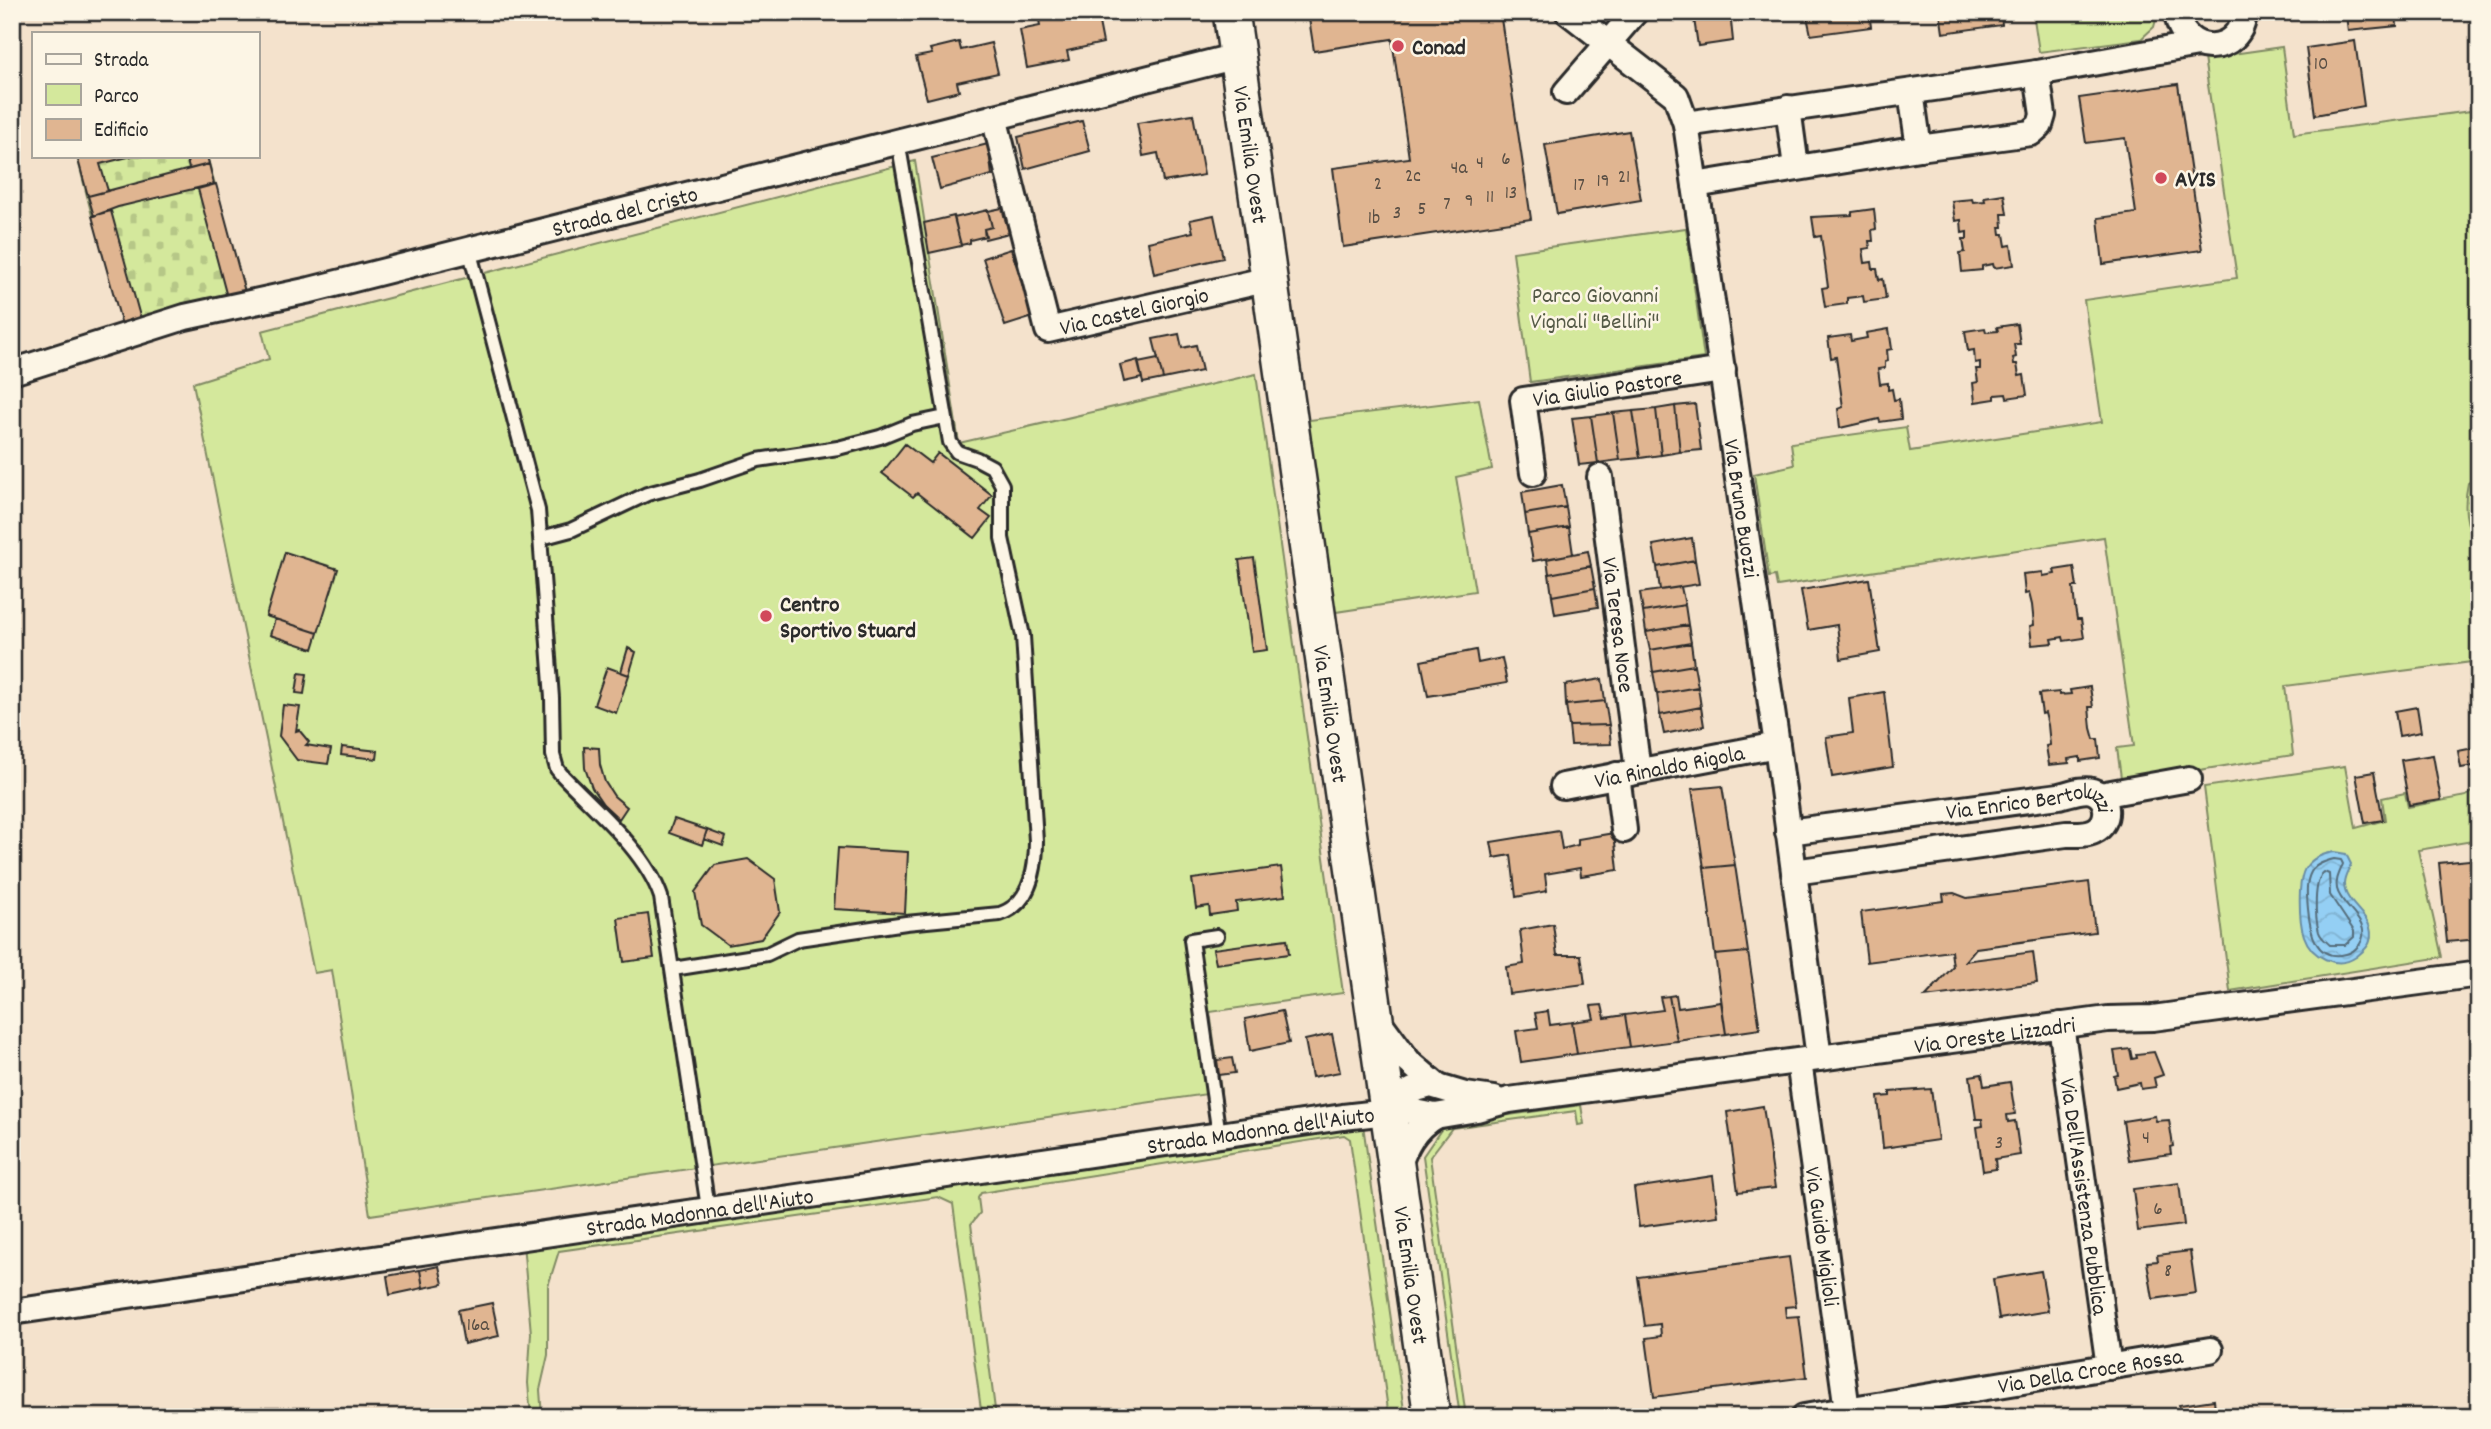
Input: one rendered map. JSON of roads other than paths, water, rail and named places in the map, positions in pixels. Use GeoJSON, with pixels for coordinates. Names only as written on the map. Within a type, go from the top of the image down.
{"type":"FeatureCollection","features":[{"type":"Feature","properties":{"kind":"street","name":"Via Emilia Ovest"},"geometry":{"type":"LineString","coordinates":[[1231,12],[1432,1417]]}},
{"type":"Feature","properties":{"kind":"street","name":"Via Bruno Buozzi"},"geometry":{"type":"LineString","coordinates":[[1568,12],[1675,96],[1686,124],[1794,872],[1809,1059]]}},
{"type":"Feature","properties":{"kind":"street"},"geometry":{"type":"LineString","coordinates":[[1566,92],[1635,12]]}},
{"type":"Feature","properties":{"kind":"street"},"geometry":{"type":"LineString","coordinates":[[2178,17],[2182,31],[2198,44],[2209,47],[2231,40],[2239,32],[2244,12]]}},
{"type":"Feature","properties":{"kind":"street"},"geometry":{"type":"LineString","coordinates":[[2151,53],[2169,36],[2178,17]]}},
{"type":"Feature","properties":{"kind":"street"},"geometry":{"type":"LineString","coordinates":[[1686,124],[2037,73],[2198,44]]}},
{"type":"Feature","properties":{"kind":"street","name":"Strada del Cristo"},"geometry":{"type":"LineString","coordinates":[[12,372],[185,317],[310,290],[1237,56]]}},
{"type":"Feature","properties":{"kind":"street"},"geometry":{"type":"LineString","coordinates":[[1695,185],[1796,167],[2031,133],[2040,125],[2043,115],[2037,73]]}},
{"type":"Feature","properties":{"kind":"street"},"geometry":{"type":"LineString","coordinates":[[1911,92],[1919,148]]}},
{"type":"Feature","properties":{"kind":"street"},"geometry":{"type":"LineString","coordinates":[[1788,108],[1796,167]]}},
{"type":"Feature","properties":{"kind":"street","name":"Via Castel Giorgio"},"geometry":{"type":"LineString","coordinates":[[994,117],[1048,330],[1269,279]]}},
{"type":"Feature","properties":{"kind":"street","name":"Via Giulio Pastore"},"geometry":{"type":"LineString","coordinates":[[1533,473],[1523,400],[1723,370]]}},
{"type":"Feature","properties":{"kind":"street","name":"Via Teresa Noce"},"geometry":{"type":"LineString","coordinates":[[1600,477],[1627,773],[1624,830]]}},
{"type":"Feature","properties":{"kind":"street","name":"Via Rinaldo Rigola"},"geometry":{"type":"LineString","coordinates":[[1563,786],[1777,745]]}},
{"type":"Feature","properties":{"kind":"street"},"geometry":{"type":"LineString","coordinates":[[2100,796],[2189,779]]}},
{"type":"Feature","properties":{"kind":"street","name":"Via Enrico Bertoluzzi"},"geometry":{"type":"LineString","coordinates":[[1788,832],[2059,796],[2079,790],[2091,790],[2100,796],[2106,807],[2107,816],[2103,824],[2090,833],[2066,834],[1794,872]]}},
{"type":"Feature","properties":{"kind":"street","name":"Via Oreste Lizzadri"},"geometry":{"type":"LineString","coordinates":[[1387,1108],[1434,1116],[1477,1109],[1509,1100],[1809,1059],[2114,1018],[2153,1018],[2479,974]]}},
{"type":"Feature","properties":{"kind":"street","name":"Via Oreste Lizzadri"},"geometry":{"type":"LineString","coordinates":[[1373,1007],[1389,1038],[1408,1061],[1437,1086],[1465,1095],[1509,1100]]}},
{"type":"Feature","properties":{"kind":"street","name":"Via Dell'Assistenza Pubblica"},"geometry":{"type":"LineString","coordinates":[[2061,1025],[2109,1367]]}},
{"type":"Feature","properties":{"kind":"street","name":"Via Guido Miglioli"},"geometry":{"type":"LineString","coordinates":[[1809,1059],[1848,1414]]}},
{"type":"Feature","properties":{"kind":"street"},"geometry":{"type":"LineString","coordinates":[[1387,1108],[1419,1088],[1437,1086]]}},
{"type":"Feature","properties":{"kind":"street","name":"Strada Madonna dell'Aiuto"},"geometry":{"type":"LineString","coordinates":[[12,1312],[1387,1108]]}},
{"type":"Feature","properties":{"kind":"street"},"geometry":{"type":"LineString","coordinates":[[1396,1170],[1410,1139],[1423,1123],[1434,1116]]}},
{"type":"Feature","properties":{"kind":"street","name":"Via Della Croce Rossa"},"geometry":{"type":"LineString","coordinates":[[1804,1417],[1848,1414],[2210,1350]]}},
{"type":"Feature","properties":{"kind":"lane"},"geometry":{"type":"LineString","coordinates":[[673,969],[767,954],[798,939],[906,923],[1000,914],[1011,909],[1026,892],[1035,866],[1036,841],[1023,636],[1002,538],[1002,485],[992,467],[954,449],[950,442],[898,141]]}},
{"type":"Feature","properties":{"kind":"lane"},"geometry":{"type":"LineString","coordinates":[[469,249],[535,499],[541,538],[555,762],[561,774],[638,855],[652,874],[661,897],[708,1208]]}},
{"type":"Feature","properties":{"kind":"lane"},"geometry":{"type":"LineString","coordinates":[[541,538],[571,530],[654,491],[700,480],[758,460],[838,449],[912,424],[945,417]]}},
{"type":"Feature","properties":{"kind":"lane"},"geometry":{"type":"LineString","coordinates":[[1217,936],[1191,940],[1219,1135]]}},
{"type":"Feature","properties":{"kind":"water"},"geometry":{"type":"Polygon","coordinates":[[[2334,852],[2346,854],[2351,864],[2344,881],[2345,892],[2365,918],[2371,932],[2369,943],[2364,950],[2349,961],[2341,962],[2333,962],[2312,950],[2302,930],[2300,911],[2301,881],[2306,867],[2315,858],[2334,852]]]}},
{"type":"Feature","properties":{"kind":"place","name":"Conad"},"geometry":{"type":"Point","coordinates":[1398,46]}},
{"type":"Feature","properties":{"kind":"place","name":"AVIS"},"geometry":{"type":"Point","coordinates":[2161,178]}},
{"type":"Feature","properties":{"kind":"place","name":"Centro Sportivo Stuard"},"geometry":{"type":"Point","coordinates":[766,616]}},
{"type":"Feature","properties":{"kind":"park label","name":"Parco Giovanni Vignali \"Bellini\""},"geometry":{"type":"Point","coordinates":[1595,307]}}]}
